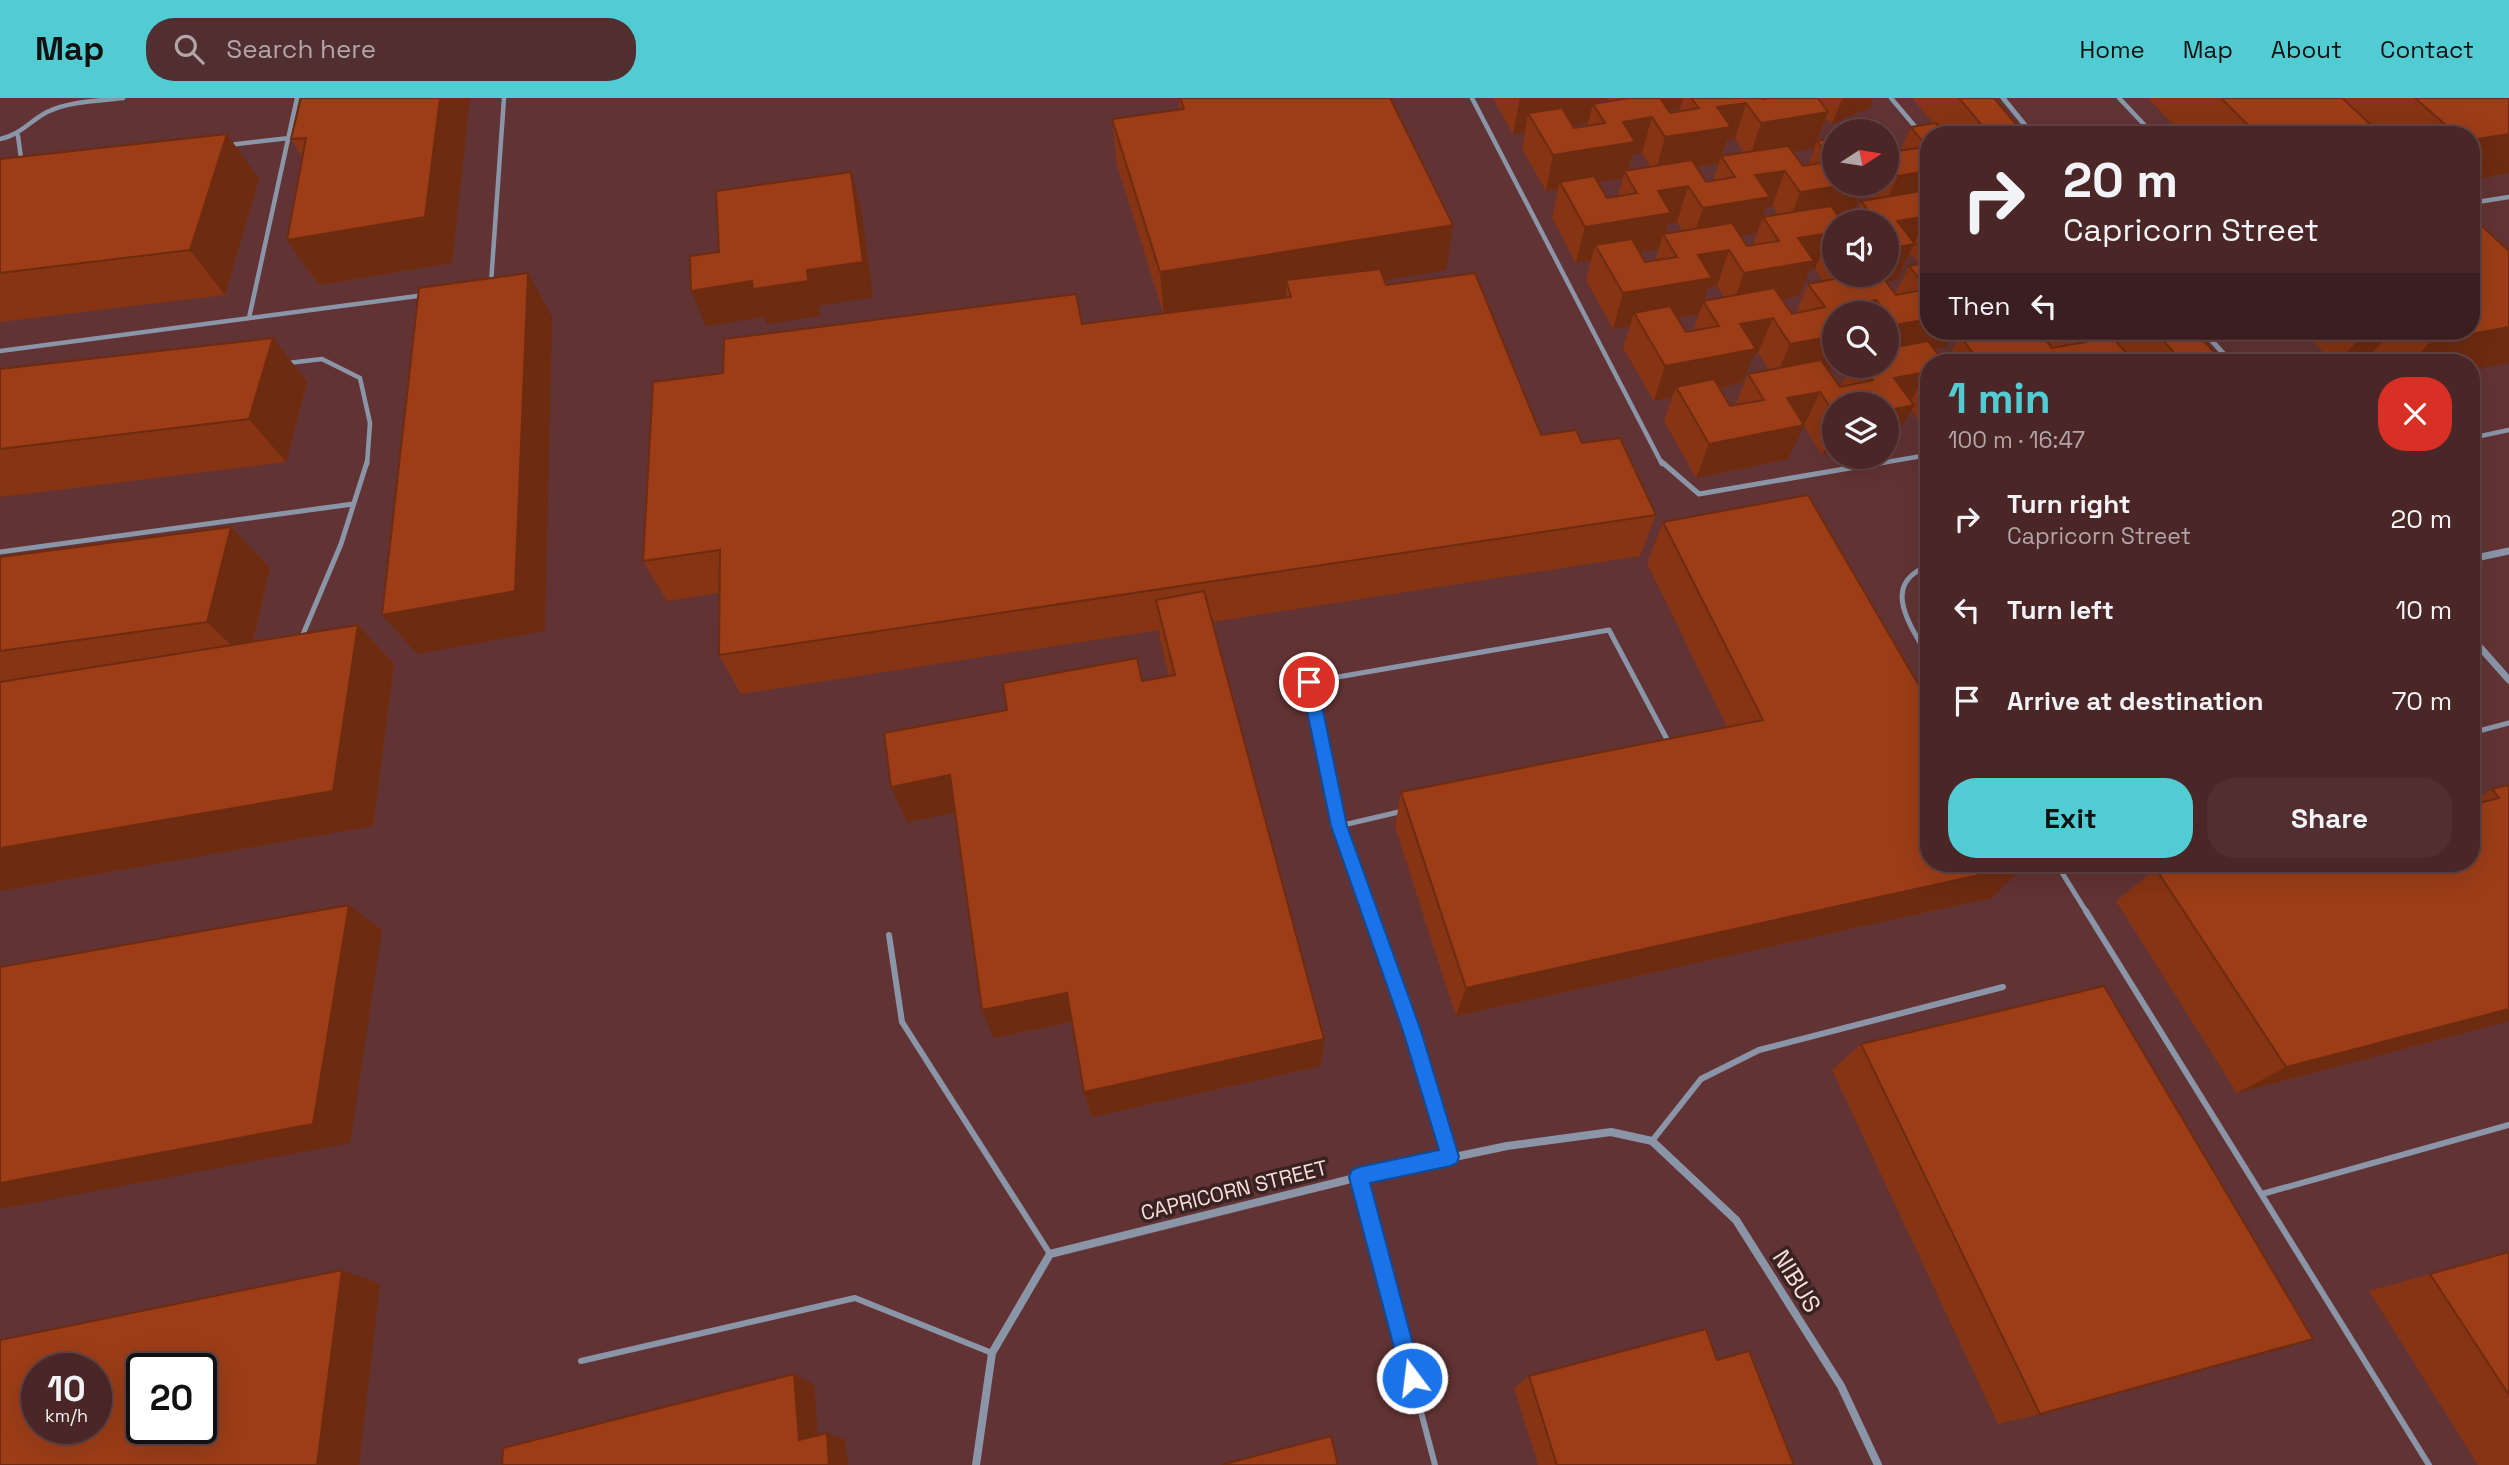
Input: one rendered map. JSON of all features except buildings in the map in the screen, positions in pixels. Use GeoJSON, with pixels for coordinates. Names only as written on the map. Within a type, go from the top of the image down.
{"type":"FeatureCollection","features":[{"type":"Feature","properties":{"kind":"street"},"geometry":{"type":"LineString","coordinates":[[2003,98],[2026,126]]}},
{"type":"Feature","properties":{"kind":"street"},"geometry":{"type":"LineString","coordinates":[[2211,340],[2224,354]]}},
{"type":"Feature","properties":{"kind":"street"},"geometry":{"type":"LineString","coordinates":[[2480,557],[2509,551]]}},
{"type":"Feature","properties":{"kind":"street"},"geometry":{"type":"LineString","coordinates":[[2480,647],[2509,680]]}},
{"type":"Feature","properties":{"kind":"street","name":"CAPRICORN STREET"},"geometry":{"type":"LineString","coordinates":[[1050,1254],[1359,1177],[1507,1146],[1612,1132],[1652,1141]]}},
{"type":"Feature","properties":{"kind":"street","name":"NIBUS"},"geometry":{"type":"LineString","coordinates":[[1652,1141],[1736,1220],[1841,1386],[1878,1465]]}},
{"type":"Feature","properties":{"kind":"street"},"geometry":{"type":"LineString","coordinates":[[976,1465],[992,1353],[1050,1254]]}},
{"type":"Feature","properties":{"kind":"lane"},"geometry":{"type":"LineString","coordinates":[[0,139],[18,136],[41,115],[77,103],[123,98]]}},
{"type":"Feature","properties":{"kind":"lane"},"geometry":{"type":"LineString","coordinates":[[249,318],[297,98]]}},
{"type":"Feature","properties":{"kind":"lane"},"geometry":{"type":"LineString","coordinates":[[491,287],[504,98]]}},
{"type":"Feature","properties":{"kind":"lane"},"geometry":{"type":"LineString","coordinates":[[1472,98],[1663,465],[1699,495],[1920,456]]}},
{"type":"Feature","properties":{"kind":"lane"},"geometry":{"type":"LineString","coordinates":[[1891,98],[1920,134]]}},
{"type":"Feature","properties":{"kind":"lane"},"geometry":{"type":"LineString","coordinates":[[2119,98],[2145,126]]}},
{"type":"Feature","properties":{"kind":"lane"},"geometry":{"type":"LineString","coordinates":[[18,136],[21,158],[30,160]]}},
{"type":"Feature","properties":{"kind":"lane"},"geometry":{"type":"LineString","coordinates":[[222,146],[289,138]]}},
{"type":"Feature","properties":{"kind":"lane"},"geometry":{"type":"LineString","coordinates":[[2480,202],[2509,197]]}},
{"type":"Feature","properties":{"kind":"lane"},"geometry":{"type":"LineString","coordinates":[[0,351],[437,293]]}},
{"type":"Feature","properties":{"kind":"lane"},"geometry":{"type":"LineString","coordinates":[[284,364],[322,359],[360,378],[370,423],[368,464],[319,603],[301,640],[291,647]]}},
{"type":"Feature","properties":{"kind":"lane"},"geometry":{"type":"LineString","coordinates":[[2480,436],[2509,430]]}},
{"type":"Feature","properties":{"kind":"lane"},"geometry":{"type":"LineString","coordinates":[[0,552],[353,504]]}},
{"type":"Feature","properties":{"kind":"lane"},"geometry":{"type":"LineString","coordinates":[[1920,568],[1914,569],[1902,582],[1901,596],[1909,623],[1920,642]]}},
{"type":"Feature","properties":{"kind":"lane"},"geometry":{"type":"LineString","coordinates":[[1450,1157],[1412,1031],[1339,826],[1309,682],[1609,630],[1670,746],[1657,749]]}},
{"type":"Feature","properties":{"kind":"lane"},"geometry":{"type":"LineString","coordinates":[[2480,731],[2509,723]]}},
{"type":"Feature","properties":{"kind":"lane"},"geometry":{"type":"LineString","coordinates":[[1339,826],[1405,810]]}},
{"type":"Feature","properties":{"kind":"lane"},"geometry":{"type":"LineString","coordinates":[[2062,872],[2429,1465]]}},
{"type":"Feature","properties":{"kind":"lane"},"geometry":{"type":"LineString","coordinates":[[889,935],[902,1022],[1050,1254]]}},
{"type":"Feature","properties":{"kind":"lane"},"geometry":{"type":"LineString","coordinates":[[1652,1141],[1701,1079],[1759,1049],[2003,987]]}},
{"type":"Feature","properties":{"kind":"lane"},"geometry":{"type":"LineString","coordinates":[[2262,1194],[2509,1125]]}},
{"type":"Feature","properties":{"kind":"lane"},"geometry":{"type":"LineString","coordinates":[[1359,1177],[1435,1465]]}},
{"type":"Feature","properties":{"kind":"lane"},"geometry":{"type":"LineString","coordinates":[[581,1360],[855,1298],[992,1353]]}},
{"type":"Feature","properties":{"kind":"route"},"geometry":{"type":"LineString","coordinates":[[1309,682],[1339,826],[1412,1031],[1450,1157],[1359,1177],[1412,1378]]}}]}
